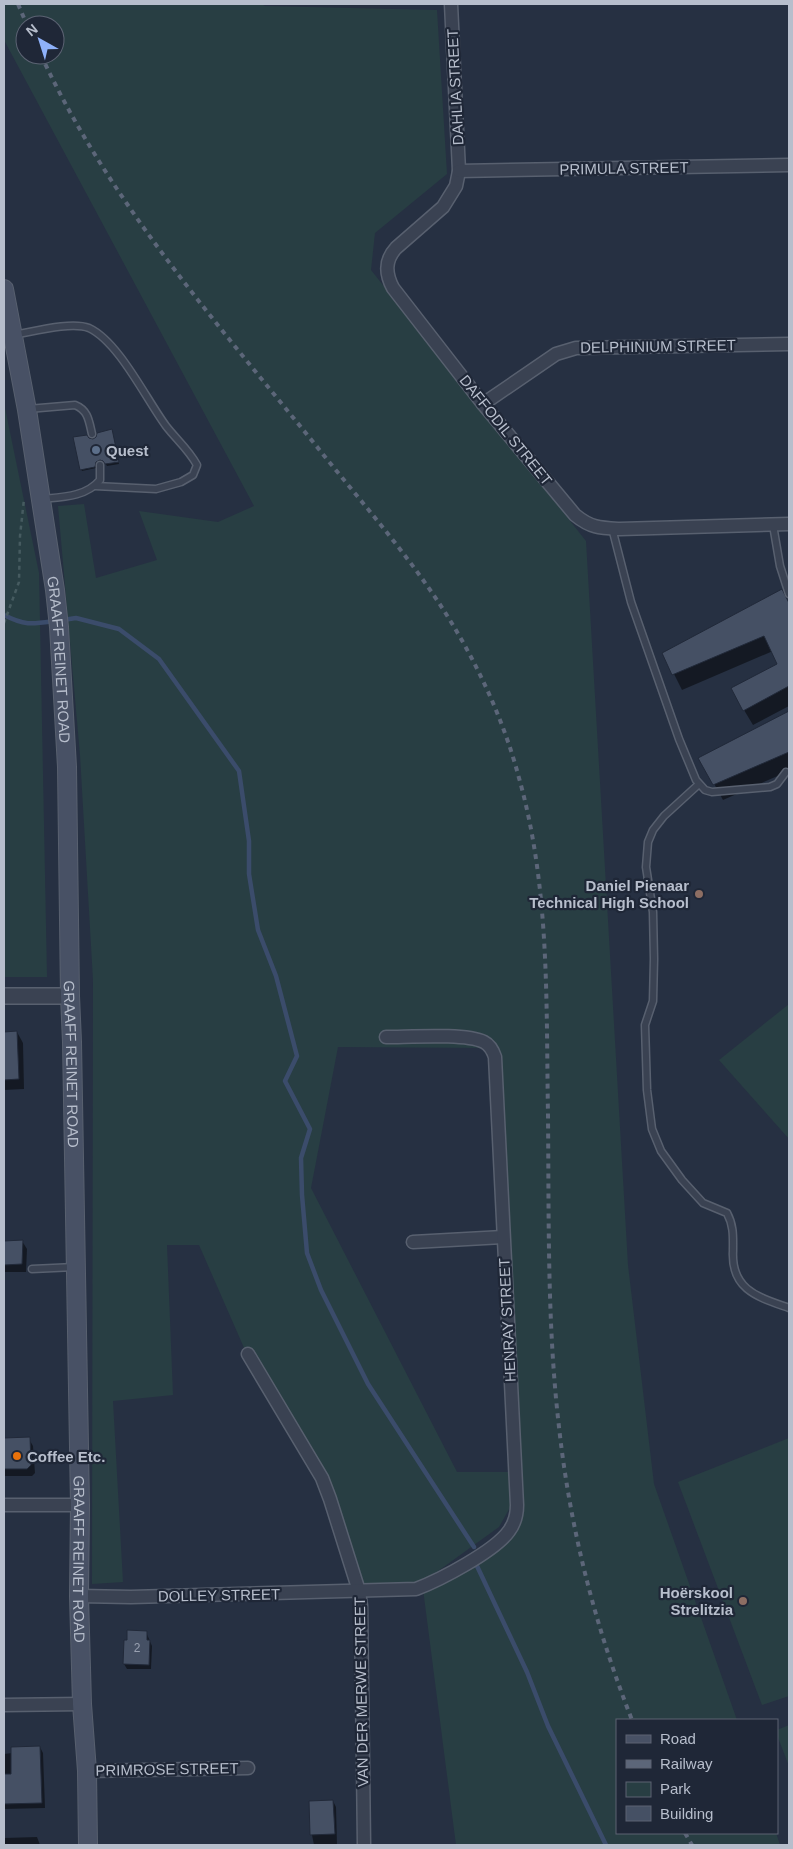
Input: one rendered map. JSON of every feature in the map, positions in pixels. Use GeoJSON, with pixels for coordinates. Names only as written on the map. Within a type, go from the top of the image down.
{"type":"FeatureCollection","features":[{"type":"Feature","properties":{"kind":"main road","name":"GRAAFF REINET ROAD"},"geometry":{"type":"LineString","coordinates":[[4,289],[26,410],[32,499],[58,612],[60,635],[67,767],[80,1505],[79,1596],[82,1704],[87,1771],[88,1845]]}},
{"type":"Feature","properties":{"kind":"street","name":"DAHLIA STREET"},"geometry":{"type":"LineString","coordinates":[[451,4],[459,171]]}},
{"type":"Feature","properties":{"kind":"street","name":"PRIMULA STREET"},"geometry":{"type":"LineString","coordinates":[[459,171],[789,165]]}},
{"type":"Feature","properties":{"kind":"street","name":"DAFFODIL STREET"},"geometry":{"type":"LineString","coordinates":[[459,171],[451,196],[443,207],[389,255],[387,274],[392,288],[483,404],[575,515],[596,528],[789,524]]}},
{"type":"Feature","properties":{"kind":"street","name":"DELPHINIUM STREET"},"geometry":{"type":"LineString","coordinates":[[483,404],[556,354],[565,350],[576,348],[789,344]]}},
{"type":"Feature","properties":{"kind":"street"},"geometry":{"type":"LineString","coordinates":[[4,996],[70,996]]}},
{"type":"Feature","properties":{"kind":"street","name":"HENRAY STREET"},"geometry":{"type":"LineString","coordinates":[[359,1592],[408,1590],[426,1585],[484,1552],[508,1532],[514,1523],[517,1513],[494,1054],[489,1046],[474,1039],[459,1037],[386,1037]]}},
{"type":"Feature","properties":{"kind":"street"},"geometry":{"type":"LineString","coordinates":[[413,1242],[503,1237]]}},
{"type":"Feature","properties":{"kind":"street","name":"VAN DER MERWE STREET"},"geometry":{"type":"LineString","coordinates":[[248,1354],[322,1478],[359,1592],[361,1606],[364,1845]]}},
{"type":"Feature","properties":{"kind":"street"},"geometry":{"type":"LineString","coordinates":[[4,1505],[80,1505]]}},
{"type":"Feature","properties":{"kind":"street","name":"DOLLEY STREET"},"geometry":{"type":"LineString","coordinates":[[79,1596],[359,1592]]}},
{"type":"Feature","properties":{"kind":"street"},"geometry":{"type":"LineString","coordinates":[[4,1705],[82,1704]]}},
{"type":"Feature","properties":{"kind":"street","name":"PRIMROSE STREET"},"geometry":{"type":"LineString","coordinates":[[87,1771],[248,1768]]}},
{"type":"Feature","properties":{"kind":"lane"},"geometry":{"type":"LineString","coordinates":[[12,336],[68,326],[88,328],[101,336],[118,354],[166,426],[197,465],[193,475],[181,482],[156,488],[95,486]]}},
{"type":"Feature","properties":{"kind":"lane"},"geometry":{"type":"LineString","coordinates":[[26,410],[76,405],[88,414],[92,434]]}},
{"type":"Feature","properties":{"kind":"lane"},"geometry":{"type":"LineString","coordinates":[[32,499],[80,494],[95,486],[100,480],[100,465]]}},
{"type":"Feature","properties":{"kind":"lane"},"geometry":{"type":"LineString","coordinates":[[773,525],[780,566],[789,594]]}},
{"type":"Feature","properties":{"kind":"lane"},"geometry":{"type":"LineString","coordinates":[[612,528],[631,602],[679,739],[693,774],[700,784],[705,790],[712,792],[765,788],[777,784],[786,772]]}},
{"type":"Feature","properties":{"kind":"lane"},"geometry":{"type":"LineString","coordinates":[[700,784],[664,816],[653,830],[648,842],[646,867],[653,912],[654,959],[652,1001],[645,1025],[647,1090],[652,1130],[661,1151],[682,1180],[703,1203],[727,1214],[733,1230],[732,1258],[738,1280],[747,1290],[759,1297],[789,1308]]}},
{"type":"Feature","properties":{"kind":"lane"},"geometry":{"type":"LineString","coordinates":[[32,1269],[76,1267]]}},
{"type":"Feature","properties":{"kind":"path"},"geometry":{"type":"LineString","coordinates":[[4,623],[19,582],[20,536],[32,499]]}},
{"type":"Feature","properties":{"kind":"green space"},"geometry":{"type":"Polygon","coordinates":[[[4,4],[261,4],[265,6],[437,10],[447,174],[375,233],[371,270],[586,541],[628,1265],[654,1484],[737,1719],[616,1719],[616,1834],[776,1834],[780,1845],[456,1845],[423,1589],[503,1532],[519,1505],[494,1048],[338,1047],[311,1188],[457,1472],[510,1472],[512,1504],[499,1527],[420,1584],[362,1585],[342,1529],[245,1350],[199,1245],[167,1245],[173,1395],[113,1401],[123,1582],[92,1584],[93,980],[80,755],[58,506],[84,504],[96,578],[157,560],[139,511],[218,522],[254,506],[17,65],[65,65],[65,15],[15,15],[15,61],[4,40],[4,4]]]}},
{"type":"Feature","properties":{"kind":"green space"},"geometry":{"type":"Polygon","coordinates":[[[4,403],[39,573],[47,977],[4,977],[4,403]]]}},
{"type":"Feature","properties":{"kind":"green space"},"geometry":{"type":"Polygon","coordinates":[[[789,1004],[789,1139],[719,1060],[789,1004]]]}},
{"type":"Feature","properties":{"kind":"green space"},"geometry":{"type":"Polygon","coordinates":[[[789,1438],[789,1696],[762,1705],[678,1482],[789,1438]]]}},
{"type":"Feature","properties":{"kind":"green space"},"geometry":{"type":"Polygon","coordinates":[[[789,1725],[789,1766],[778,1738],[778,1730],[789,1725]]]}},
{"type":"Feature","properties":{"kind":"building","name":"Quest"},"geometry":{"type":"Polygon","coordinates":[[[112,429],[119,462],[105,464],[100,460],[96,462],[95,467],[80,470],[73,437],[87,435],[93,439],[97,433],[112,429]]]}},
{"type":"Feature","properties":{"kind":"building"},"geometry":{"type":"Polygon","coordinates":[[[782,589],[789,603],[789,686],[743,711],[731,688],[777,664],[764,636],[672,675],[662,653],[782,589]]]}},
{"type":"Feature","properties":{"kind":"building"},"geometry":{"type":"Polygon","coordinates":[[[789,711],[789,752],[713,785],[698,758],[789,711]]]}},
{"type":"Feature","properties":{"kind":"building"},"geometry":{"type":"Polygon","coordinates":[[[17,1031],[19,1079],[4,1080],[4,1032],[17,1031]]]}},
{"type":"Feature","properties":{"kind":"building"},"geometry":{"type":"Polygon","coordinates":[[[23,1240],[22,1264],[4,1265],[4,1241],[23,1240]]]}},
{"type":"Feature","properties":{"kind":"building","name":"Coffee Etc."},"geometry":{"type":"Polygon","coordinates":[[[30,1437],[31,1465],[27,1469],[4,1469],[4,1438],[30,1437]]]}},
{"type":"Feature","properties":{"kind":"building"},"geometry":{"type":"Polygon","coordinates":[[[127,1630],[147,1631],[147,1640],[150,1640],[149,1665],[123,1664],[124,1640],[127,1640],[127,1630]]]}},
{"type":"Feature","properties":{"kind":"building"},"geometry":{"type":"Polygon","coordinates":[[[40,1746],[42,1803],[4,1804],[4,1774],[11,1774],[11,1747],[40,1746]]]}},
{"type":"Feature","properties":{"kind":"building"},"geometry":{"type":"Polygon","coordinates":[[[333,1800],[335,1834],[310,1835],[309,1801],[333,1800]]]}},
{"type":"Feature","properties":{"kind":"waterway"},"geometry":{"type":"LineString","coordinates":[[4,615],[29,623],[55,621]]}},
{"type":"Feature","properties":{"kind":"waterway"},"geometry":{"type":"LineString","coordinates":[[63,620],[76,618],[119,629],[159,659],[239,771],[249,841],[249,874],[258,930],[276,976],[297,1056],[285,1081],[310,1129],[301,1158],[307,1253],[321,1290],[368,1384],[474,1547]]}},
{"type":"Feature","properties":{"kind":"waterway"},"geometry":{"type":"LineString","coordinates":[[477,1566],[527,1672],[548,1726],[606,1845]]}},
{"type":"Feature","properties":{"kind":"railway"},"geometry":{"type":"LineString","coordinates":[[18,4],[23,15]]}},
{"type":"Feature","properties":{"kind":"railway"},"geometry":{"type":"LineString","coordinates":[[46,65],[69,110],[101,164],[171,265],[384,529],[439,603],[464,644],[505,732],[529,819],[541,903],[546,988],[552,1349],[559,1427],[570,1502],[586,1576],[607,1649],[632,1719]]}},
{"type":"Feature","properties":{"kind":"railway"},"geometry":{"type":"LineString","coordinates":[[686,1834],[692,1845]]}},
{"type":"Feature","properties":{"kind":"place","name":"Quest"},"geometry":{"type":"Point","coordinates":[96,450]}},
{"type":"Feature","properties":{"kind":"place","name":"Daniel Pienaar Technical High School"},"geometry":{"type":"Point","coordinates":[699,894]}},
{"type":"Feature","properties":{"kind":"place","name":"Coffee Etc."},"geometry":{"type":"Point","coordinates":[17,1456]}},
{"type":"Feature","properties":{"kind":"place","name":"Hoërskool Strelitzia"},"geometry":{"type":"Point","coordinates":[743,1601]}}]}
